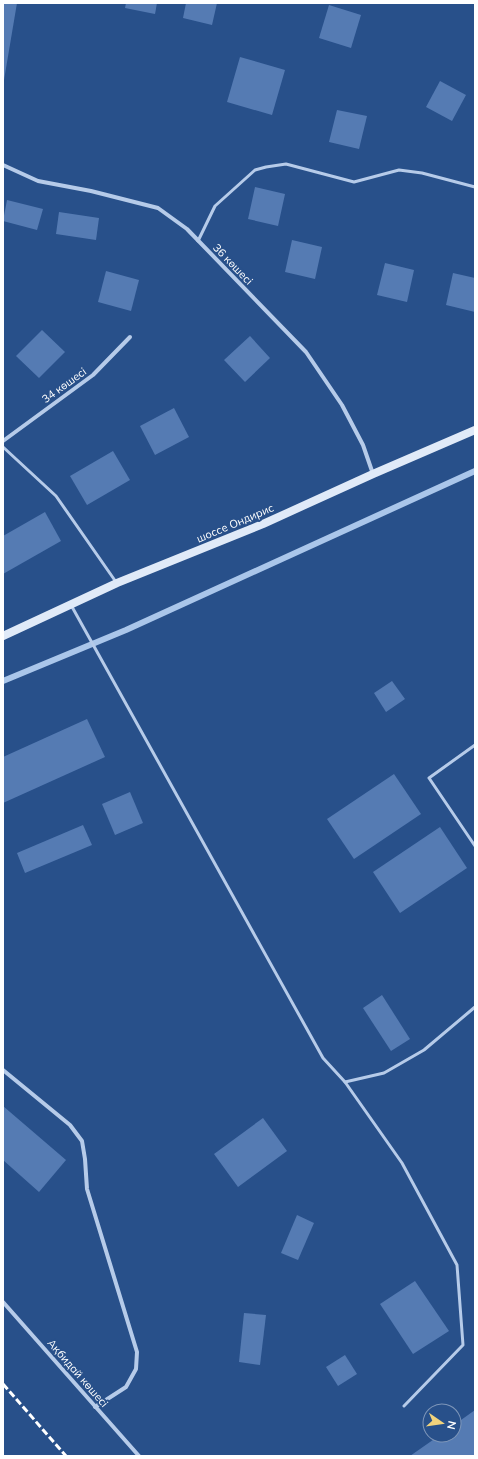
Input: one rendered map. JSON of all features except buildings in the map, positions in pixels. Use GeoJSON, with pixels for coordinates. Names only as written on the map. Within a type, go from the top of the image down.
{"type":"FeatureCollection","features":[{"type":"Feature","properties":{"kind":"main road","name":"шоссе Ондирис"},"geometry":{"type":"LineString","coordinates":[[3,636],[117,583],[263,524],[475,430]]}},
{"type":"Feature","properties":{"kind":"street","name":"36 көшесі"},"geometry":{"type":"LineString","coordinates":[[3,165],[38,181],[91,191],[158,208],[187,229],[306,352],[342,405],[363,445],[373,474]]}},
{"type":"Feature","properties":{"kind":"street","name":"34 көшесі"},"geometry":{"type":"LineString","coordinates":[[3,441],[93,375],[130,337]]}},
{"type":"Feature","properties":{"kind":"street"},"geometry":{"type":"LineString","coordinates":[[3,1070],[70,1125],[82,1141],[87,1189],[137,1352],[136,1369],[126,1387],[95,1407]]}},
{"type":"Feature","properties":{"kind":"street","name":"Ақбидай көшесі"},"geometry":{"type":"LineString","coordinates":[[3,1302],[139,1456]]}},
{"type":"Feature","properties":{"kind":"lane"},"geometry":{"type":"LineString","coordinates":[[198,241],[215,206],[255,170],[266,167],[286,164],[354,182],[399,170],[422,173],[475,187]]}},
{"type":"Feature","properties":{"kind":"lane"},"geometry":{"type":"LineString","coordinates":[[3,447],[56,496],[117,583]]}},
{"type":"Feature","properties":{"kind":"lane"},"geometry":{"type":"LineString","coordinates":[[71,605],[323,1058],[345,1082],[402,1162],[457,1264],[463,1345],[404,1406]]}},
{"type":"Feature","properties":{"kind":"lane"},"geometry":{"type":"LineString","coordinates":[[475,745],[429,778],[475,846]]}},
{"type":"Feature","properties":{"kind":"lane"},"geometry":{"type":"LineString","coordinates":[[345,1082],[384,1073],[424,1050],[475,1007]]}},
{"type":"Feature","properties":{"kind":"waterway"},"geometry":{"type":"LineString","coordinates":[[3,681],[126,630],[475,471]]}},
{"type":"Feature","properties":{"kind":"railway"},"geometry":{"type":"LineString","coordinates":[[3,1384],[66,1456]]}}]}
